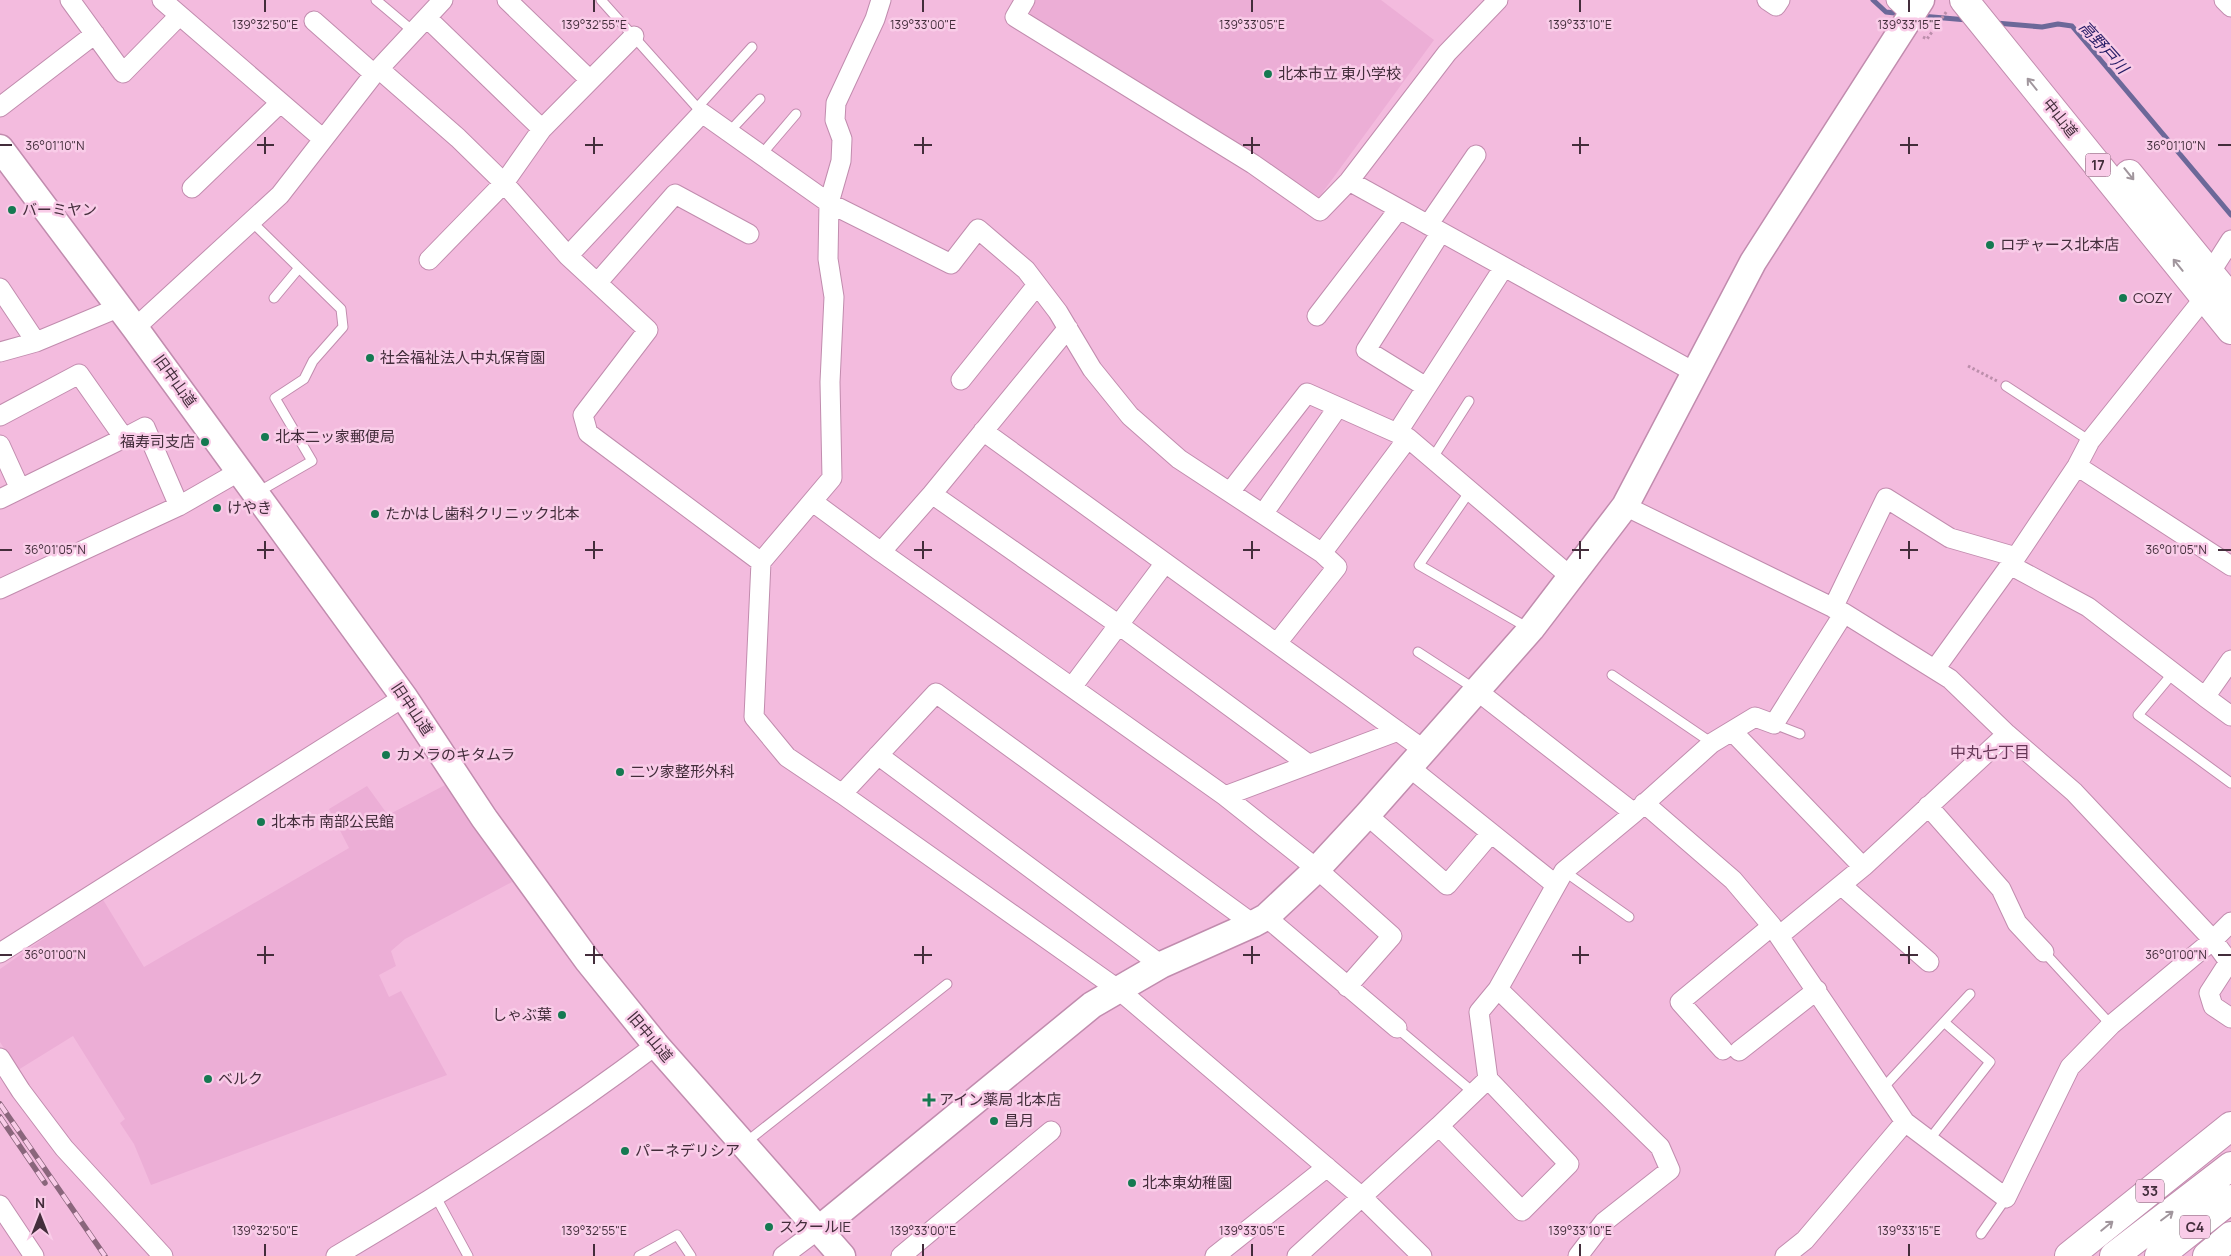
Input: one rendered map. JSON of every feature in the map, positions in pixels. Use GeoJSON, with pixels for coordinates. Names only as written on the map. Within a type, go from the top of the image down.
{"type":"FeatureCollection","features":[{"type":"Feature","properties":{"kind":"main road","name":"中山道"},"geometry":{"type":"LineString","coordinates":[[1964,0],[2215,290]]}},
{"type":"Feature","properties":{"kind":"main road","name":"中山道"},"geometry":{"type":"LineString","coordinates":[[1988,0],[2215,290],[2231,330]]}},
{"type":"Feature","properties":{"kind":"main road","name":"33"},"geometry":{"type":"LineString","coordinates":[[2077,1253],[2231,1126]]}},
{"type":"Feature","properties":{"kind":"main road","name":"C4"},"geometry":{"type":"LineString","coordinates":[[2114,1256],[2231,1166]]}},
{"type":"Feature","properties":{"kind":"main road","name":"C4"},"geometry":{"type":"LineString","coordinates":[[2159,1256],[2231,1199]]}},
{"type":"Feature","properties":{"kind":"main road"},"geometry":{"type":"LineString","coordinates":[[2207,1256],[2231,1236]]}},
{"type":"Feature","properties":{"kind":"street"},"geometry":{"type":"LineString","coordinates":[[70,0],[123,73],[179,16]]}},
{"type":"Feature","properties":{"kind":"street"},"geometry":{"type":"LineString","coordinates":[[162,0],[323,139]]}},
{"type":"Feature","properties":{"kind":"street"},"geometry":{"type":"LineString","coordinates":[[135,328],[280,195],[376,72],[443,0]]}},
{"type":"Feature","properties":{"kind":"street"},"geometry":{"type":"LineString","coordinates":[[507,0],[590,80]]}},
{"type":"Feature","properties":{"kind":"street"},"geometry":{"type":"LineString","coordinates":[[881,0],[875,19],[836,103],[835,120],[842,139],[841,161],[829,203],[828,259],[834,297],[830,382],[832,478],[761,562],[754,717],[788,757],[1119,990],[1327,1166],[1363,1198],[1419,1255]]}},
{"type":"Feature","properties":{"kind":"street"},"geometry":{"type":"LineString","coordinates":[[1025,0],[1015,17],[1253,164],[1320,211],[1349,181],[1446,53],[1498,0]]}},
{"type":"Feature","properties":{"kind":"street"},"geometry":{"type":"LineString","coordinates":[[1767,0],[1776,6],[1780,0]]}},
{"type":"Feature","properties":{"kind":"street"},"geometry":{"type":"LineString","coordinates":[[2224,0],[2231,8]]}},
{"type":"Feature","properties":{"kind":"street"},"geometry":{"type":"LineString","coordinates":[[783,1256],[819,1230],[1092,1005],[1160,966],[1259,920],[1317,869],[1368,815],[1531,629],[1625,506],[1753,262],[1909,5]]}},
{"type":"Feature","properties":{"kind":"street"},"geometry":{"type":"LineString","coordinates":[[314,21],[458,138],[504,183],[568,256],[648,330],[583,415],[588,433],[761,562]]}},
{"type":"Feature","properties":{"kind":"street"},"geometry":{"type":"LineString","coordinates":[[421,25],[542,130]]}},
{"type":"Feature","properties":{"kind":"street"},"geometry":{"type":"LineString","coordinates":[[0,107],[95,34]]}},
{"type":"Feature","properties":{"kind":"street"},"geometry":{"type":"LineString","coordinates":[[429,260],[504,183],[542,130],[634,36]]}},
{"type":"Feature","properties":{"kind":"street"},"geometry":{"type":"LineString","coordinates":[[192,188],[280,103]]}},
{"type":"Feature","properties":{"kind":"street"},"geometry":{"type":"LineString","coordinates":[[568,256],[700,111],[829,203],[951,264],[978,228],[1026,270],[1068,328],[1092,369],[1130,416],[1178,459],[1322,554],[1337,567],[1277,644]]}},
{"type":"Feature","properties":{"kind":"street","name":"旧中山道"},"geometry":{"type":"LineString","coordinates":[[0,148],[120,307],[404,696],[484,818],[588,961],[656,1045],[842,1256]]}},
{"type":"Feature","properties":{"kind":"street"},"geometry":{"type":"LineString","coordinates":[[1426,387],[1366,350],[1476,155]]}},
{"type":"Feature","properties":{"kind":"street"},"geometry":{"type":"LineString","coordinates":[[1349,181],[1694,372]]}},
{"type":"Feature","properties":{"kind":"street"},"geometry":{"type":"LineString","coordinates":[[598,282],[675,194],[749,234]]}},
{"type":"Feature","properties":{"kind":"street"},"geometry":{"type":"LineString","coordinates":[[1317,316],[1399,209]]}},
{"type":"Feature","properties":{"kind":"street"},"geometry":{"type":"LineString","coordinates":[[1935,668],[2013,561],[2077,466],[2090,441],[2215,290],[2231,240]]}},
{"type":"Feature","properties":{"kind":"street"},"geometry":{"type":"LineString","coordinates":[[1322,554],[1402,436],[1426,387],[1504,267]]}},
{"type":"Feature","properties":{"kind":"street"},"geometry":{"type":"LineString","coordinates":[[961,380],[1038,285]]}},
{"type":"Feature","properties":{"kind":"street"},"geometry":{"type":"LineString","coordinates":[[4,299],[36,342]]}},
{"type":"Feature","properties":{"kind":"street"},"geometry":{"type":"LineString","coordinates":[[0,352],[36,342],[120,307]]}},
{"type":"Feature","properties":{"kind":"street"},"geometry":{"type":"LineString","coordinates":[[881,552],[932,494],[1068,328]]}},
{"type":"Feature","properties":{"kind":"street"},"geometry":{"type":"LineString","coordinates":[[0,416],[79,374],[124,438]]}},
{"type":"Feature","properties":{"kind":"street"},"geometry":{"type":"LineString","coordinates":[[1230,492],[1307,393],[1402,436],[1432,459],[1570,577]]}},
{"type":"Feature","properties":{"kind":"street"},"geometry":{"type":"LineString","coordinates":[[1263,514],[1338,407]]}},
{"type":"Feature","properties":{"kind":"street"},"geometry":{"type":"LineString","coordinates":[[0,499],[144,427],[179,506]]}},
{"type":"Feature","properties":{"kind":"street"},"geometry":{"type":"LineString","coordinates":[[983,431],[1398,731],[1416,758],[1491,833],[1560,878]]}},
{"type":"Feature","properties":{"kind":"street"},"geometry":{"type":"LineString","coordinates":[[0,445],[20,489]]}},
{"type":"Feature","properties":{"kind":"street"},"geometry":{"type":"LineString","coordinates":[[2077,466],[2231,566]]}},
{"type":"Feature","properties":{"kind":"street"},"geometry":{"type":"LineString","coordinates":[[0,589],[179,506],[240,471]]}},
{"type":"Feature","properties":{"kind":"street"},"geometry":{"type":"LineString","coordinates":[[932,494],[1119,624],[1308,764]]}},
{"type":"Feature","properties":{"kind":"street"},"geometry":{"type":"LineString","coordinates":[[1439,1126],[1522,1211],[1569,1164],[1488,1079],[1479,1012],[1498,989],[1560,878],[1712,743],[1755,718],[1774,724],[1838,611],[1886,498],[1950,538],[2013,561],[2088,607],[2231,716]]}},
{"type":"Feature","properties":{"kind":"street"},"geometry":{"type":"LineString","coordinates":[[813,502],[1225,796],[1317,869],[1392,936],[1347,987]]}},
{"type":"Feature","properties":{"kind":"street"},"geometry":{"type":"LineString","coordinates":[[1625,506],[1838,611],[1935,668],[1950,679],[2007,734],[2074,792],[2212,940],[2229,962],[2208,994],[2213,1006],[2231,1018]]}},
{"type":"Feature","properties":{"kind":"street"},"geometry":{"type":"LineString","coordinates":[[1072,687],[1165,563]]}},
{"type":"Feature","properties":{"kind":"street"},"geometry":{"type":"LineString","coordinates":[[2206,697],[2231,660]]}},
{"type":"Feature","properties":{"kind":"street"},"geometry":{"type":"LineString","coordinates":[[1476,690],[1639,808],[1733,880],[1776,931],[1905,1122],[2006,1198],[2070,1067],[2110,1025],[2231,922]]}},
{"type":"Feature","properties":{"kind":"street"},"geometry":{"type":"LineString","coordinates":[[842,794],[936,693],[1259,920],[1397,1028]]}},
{"type":"Feature","properties":{"kind":"street"},"geometry":{"type":"LineString","coordinates":[[0,953],[404,696]]}},
{"type":"Feature","properties":{"kind":"street"},"geometry":{"type":"LineString","coordinates":[[1225,796],[1398,731]]}},
{"type":"Feature","properties":{"kind":"street"},"geometry":{"type":"LineString","coordinates":[[1732,731],[1863,867]]}},
{"type":"Feature","properties":{"kind":"street"},"geometry":{"type":"LineString","coordinates":[[1817,990],[1731,1051],[1680,1002],[1863,867],[2007,734]]}},
{"type":"Feature","properties":{"kind":"street"},"geometry":{"type":"LineString","coordinates":[[878,755],[1160,966]]}},
{"type":"Feature","properties":{"kind":"street"},"geometry":{"type":"LineString","coordinates":[[1928,806],[2001,888],[2017,923],[2044,952]]}},
{"type":"Feature","properties":{"kind":"street"},"geometry":{"type":"LineString","coordinates":[[1368,815],[1447,885],[1491,833]]}},
{"type":"Feature","properties":{"kind":"street"},"geometry":{"type":"LineString","coordinates":[[1841,885],[1929,962]]}},
{"type":"Feature","properties":{"kind":"street"},"geometry":{"type":"LineString","coordinates":[[1498,989],[1660,1147],[1670,1170],[1604,1222],[1578,1256]]}},
{"type":"Feature","properties":{"kind":"street"},"geometry":{"type":"LineString","coordinates":[[336,1256],[436,1197],[586,1098],[656,1045]]}},
{"type":"Feature","properties":{"kind":"street"},"geometry":{"type":"LineString","coordinates":[[0,1058],[21,1091],[64,1148],[163,1256]]}},
{"type":"Feature","properties":{"kind":"street"},"geometry":{"type":"LineString","coordinates":[[1297,1256],[1363,1198],[1488,1079]]}},
{"type":"Feature","properties":{"kind":"street"},"geometry":{"type":"LineString","coordinates":[[1785,1256],[1805,1240],[1905,1122]]}},
{"type":"Feature","properties":{"kind":"street"},"geometry":{"type":"LineString","coordinates":[[901,1256],[1051,1131]]}},
{"type":"Feature","properties":{"kind":"street"},"geometry":{"type":"LineString","coordinates":[[1222,1254],[1327,1166]]}},
{"type":"Feature","properties":{"kind":"street"},"geometry":{"type":"LineString","coordinates":[[0,1206],[34,1256]]}},
{"type":"Feature","properties":{"kind":"lane"},"geometry":{"type":"LineString","coordinates":[[376,0],[421,25]]}},
{"type":"Feature","properties":{"kind":"lane"},"geometry":{"type":"LineString","coordinates":[[602,0],[700,111],[752,47]]}},
{"type":"Feature","properties":{"kind":"lane"},"geometry":{"type":"LineString","coordinates":[[729,132],[760,99]]}},
{"type":"Feature","properties":{"kind":"lane"},"geometry":{"type":"LineString","coordinates":[[761,155],[796,114]]}},
{"type":"Feature","properties":{"kind":"lane"},"geometry":{"type":"LineString","coordinates":[[251,221],[341,309],[343,327],[313,361],[304,380],[275,398],[312,461],[256,493]]}},
{"type":"Feature","properties":{"kind":"lane"},"geometry":{"type":"LineString","coordinates":[[274,298],[299,268]]}},
{"type":"Feature","properties":{"kind":"lane"},"geometry":{"type":"LineString","coordinates":[[2006,386],[2090,441]]}},
{"type":"Feature","properties":{"kind":"lane"},"geometry":{"type":"LineString","coordinates":[[1432,459],[1469,401]]}},
{"type":"Feature","properties":{"kind":"lane"},"geometry":{"type":"LineString","coordinates":[[1470,491],[1419,565],[1531,629]]}},
{"type":"Feature","properties":{"kind":"lane"},"geometry":{"type":"LineString","coordinates":[[1418,652],[1476,690]]}},
{"type":"Feature","properties":{"kind":"lane"},"geometry":{"type":"LineString","coordinates":[[2173,673],[2138,715],[2231,783]]}},
{"type":"Feature","properties":{"kind":"lane"},"geometry":{"type":"LineString","coordinates":[[1612,675],[1712,743]]}},
{"type":"Feature","properties":{"kind":"lane"},"geometry":{"type":"LineString","coordinates":[[1774,724],[1800,734]]}},
{"type":"Feature","properties":{"kind":"lane"},"geometry":{"type":"LineString","coordinates":[[1560,878],[1628,917]]}},
{"type":"Feature","properties":{"kind":"lane"},"geometry":{"type":"LineString","coordinates":[[2044,952],[2110,1025]]}},
{"type":"Feature","properties":{"kind":"lane"},"geometry":{"type":"LineString","coordinates":[[743,1144],[947,984]]}},
{"type":"Feature","properties":{"kind":"lane"},"geometry":{"type":"LineString","coordinates":[[1883,1088],[1970,994]]}},
{"type":"Feature","properties":{"kind":"lane"},"geometry":{"type":"LineString","coordinates":[[1929,1140],[1990,1062],[1944,1022]]}},
{"type":"Feature","properties":{"kind":"lane"},"geometry":{"type":"LineString","coordinates":[[1397,1028],[1475,1093]]}},
{"type":"Feature","properties":{"kind":"lane"},"geometry":{"type":"LineString","coordinates":[[436,1197],[468,1256]]}},
{"type":"Feature","properties":{"kind":"lane"},"geometry":{"type":"LineString","coordinates":[[1981,1234],[2006,1198]]}},
{"type":"Feature","properties":{"kind":"lane"},"geometry":{"type":"LineString","coordinates":[[639,1256],[677,1235],[691,1256]]}},
{"type":"Feature","properties":{"kind":"path"},"geometry":{"type":"LineString","coordinates":[[1968,366],[2006,386]]}},
{"type":"Feature","properties":{"kind":"shaded area","name":"北本市立 東小学校"},"geometry":{"type":"Polygon","coordinates":[[[1036,0],[1381,0],[1434,40],[1317,200],[1182,108],[1028,13],[1036,0]]]}},
{"type":"Feature","properties":{"kind":"shaded area"},"geometry":{"type":"Polygon","coordinates":[[[447,784],[512,882],[405,939],[391,951],[396,966],[379,975],[389,997],[401,991],[447,1075],[151,1185],[134,1144],[120,1123],[125,1119],[73,1036],[18,1070],[0,1042],[0,969],[102,898],[144,967],[349,848],[329,809],[367,786],[388,815],[447,784]]]}},
{"type":"Feature","properties":{"kind":"waterway","name":"高野戸川"},"geometry":{"type":"LineString","coordinates":[[1873,0],[1886,12],[1903,14]]}},
{"type":"Feature","properties":{"kind":"waterway","name":"高野戸川"},"geometry":{"type":"LineString","coordinates":[[1921,16],[1967,20]]}},
{"type":"Feature","properties":{"kind":"waterway","name":"高野戸川"},"geometry":{"type":"LineString","coordinates":[[1996,23],[2042,27],[2058,24],[2072,26],[2231,215]]}},
{"type":"Feature","properties":{"kind":"railway"},"geometry":{"type":"LineString","coordinates":[[0,1104],[105,1256]]}},
{"type":"Feature","properties":{"kind":"railway"},"geometry":{"type":"LineString","coordinates":[[0,1117],[45,1183]]}},
{"type":"Feature","properties":{"kind":"place","name":"北本市立 東小学校"},"geometry":{"type":"Point","coordinates":[1268,74]}},
{"type":"Feature","properties":{"kind":"place","name":"バーミヤン"},"geometry":{"type":"Point","coordinates":[12,210]}},
{"type":"Feature","properties":{"kind":"place","name":"ロヂャース北本店"},"geometry":{"type":"Point","coordinates":[1990,245]}},
{"type":"Feature","properties":{"kind":"place","name":"COZY"},"geometry":{"type":"Point","coordinates":[2123,298]}},
{"type":"Feature","properties":{"kind":"place","name":"社会福祉法人中丸保育園"},"geometry":{"type":"Point","coordinates":[370,358]}},
{"type":"Feature","properties":{"kind":"place","name":"北本二ッ家郵便局"},"geometry":{"type":"Point","coordinates":[265,437]}},
{"type":"Feature","properties":{"kind":"place","name":"福寿司支店"},"geometry":{"type":"Point","coordinates":[205,442]}},
{"type":"Feature","properties":{"kind":"place","name":"けやき"},"geometry":{"type":"Point","coordinates":[217,508]}},
{"type":"Feature","properties":{"kind":"place","name":"たかはし歯科クリニック北本"},"geometry":{"type":"Point","coordinates":[375,514]}},
{"type":"Feature","properties":{"kind":"place","name":"カメラのキタムラ"},"geometry":{"type":"Point","coordinates":[386,755]}},
{"type":"Feature","properties":{"kind":"place","name":"二ツ家整形外科"},"geometry":{"type":"Point","coordinates":[620,772]}},
{"type":"Feature","properties":{"kind":"place","name":"北本市 南部公民館"},"geometry":{"type":"Point","coordinates":[261,822]}},
{"type":"Feature","properties":{"kind":"place","name":"しゃぶ葉"},"geometry":{"type":"Point","coordinates":[562,1015]}},
{"type":"Feature","properties":{"kind":"place","name":"ベルク"},"geometry":{"type":"Point","coordinates":[208,1079]}},
{"type":"Feature","properties":{"kind":"place","name":"アイン薬局 北本店"},"geometry":{"type":"Point","coordinates":[929,1100]}},
{"type":"Feature","properties":{"kind":"place","name":"昌月"},"geometry":{"type":"Point","coordinates":[994,1121]}},
{"type":"Feature","properties":{"kind":"place","name":"パーネデリシア"},"geometry":{"type":"Point","coordinates":[625,1151]}},
{"type":"Feature","properties":{"kind":"place","name":"北本東幼稚園"},"geometry":{"type":"Point","coordinates":[1132,1183]}},
{"type":"Feature","properties":{"kind":"place","name":"スクールIE"},"geometry":{"type":"Point","coordinates":[769,1227]}},
{"type":"Feature","properties":{"kind":"district","name":"中丸七丁目"},"geometry":{"type":"Point","coordinates":[1990,752]}}]}
